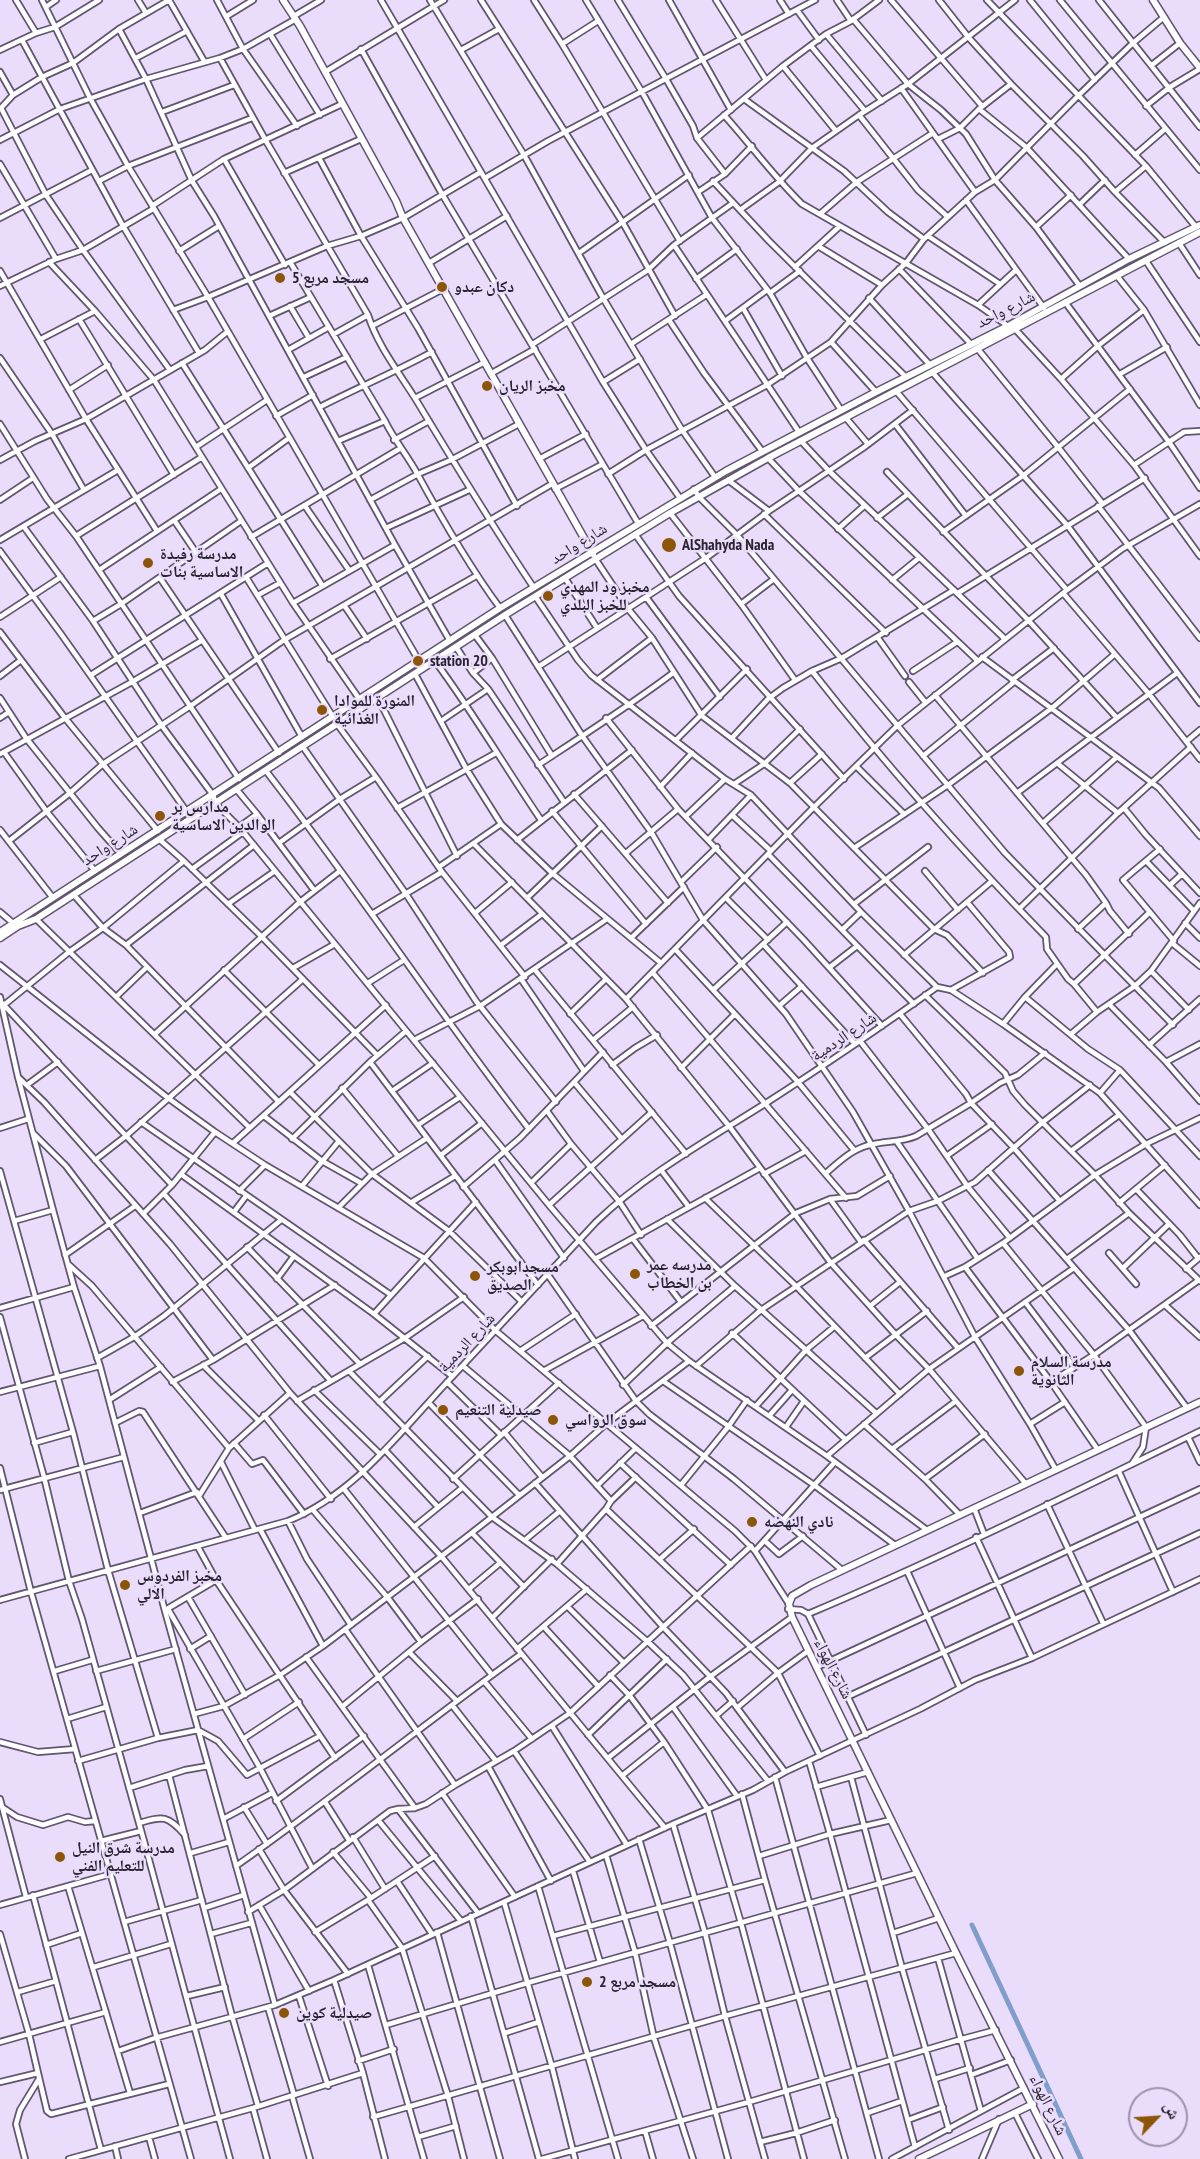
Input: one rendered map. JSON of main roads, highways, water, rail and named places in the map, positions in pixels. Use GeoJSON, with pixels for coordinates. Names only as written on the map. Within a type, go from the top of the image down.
{"type":"FeatureCollection","features":[{"type":"Feature","properties":{"kind":"waterway"},"geometry":{"type":"LineString","coordinates":[[972,1925],[1081,2159]]}},
{"type":"Feature","properties":{"kind":"place","name":"مسجد مربع 5"},"geometry":{"type":"Point","coordinates":[280,278]}},
{"type":"Feature","properties":{"kind":"place","name":"دكان عبدو"},"geometry":{"type":"Point","coordinates":[442,287]}},
{"type":"Feature","properties":{"kind":"place","name":"مخبز الريان"},"geometry":{"type":"Point","coordinates":[487,386]}},
{"type":"Feature","properties":{"kind":"place","name":"AlShahyda Nada"},"geometry":{"type":"Point","coordinates":[669,545]}},
{"type":"Feature","properties":{"kind":"place","name":"مدرسة رفيدة الاساسية بنات"},"geometry":{"type":"Point","coordinates":[148,563]}},
{"type":"Feature","properties":{"kind":"place","name":"مخبز ود المهدي للخبز البلدي"},"geometry":{"type":"Point","coordinates":[548,596]}},
{"type":"Feature","properties":{"kind":"place","name":"station 20"},"geometry":{"type":"Point","coordinates":[418,661]}},
{"type":"Feature","properties":{"kind":"place","name":"المنورة للموادا الغذائية"},"geometry":{"type":"Point","coordinates":[322,710]}},
{"type":"Feature","properties":{"kind":"place","name":"مدارس بر الوالدين الاساسية"},"geometry":{"type":"Point","coordinates":[160,816]}},
{"type":"Feature","properties":{"kind":"place","name":"مدرسه عمر بن الخطاب"},"geometry":{"type":"Point","coordinates":[635,1274]}},
{"type":"Feature","properties":{"kind":"place","name":"مسجدابوبكر الصديق"},"geometry":{"type":"Point","coordinates":[475,1276]}},
{"type":"Feature","properties":{"kind":"place","name":"مدرسة السلام الثانوية"},"geometry":{"type":"Point","coordinates":[1019,1371]}},
{"type":"Feature","properties":{"kind":"place","name":"صيدلية التنعيم"},"geometry":{"type":"Point","coordinates":[443,1410]}},
{"type":"Feature","properties":{"kind":"place","name":"سوق الرواسي"},"geometry":{"type":"Point","coordinates":[553,1420]}},
{"type":"Feature","properties":{"kind":"place","name":"نادي النهضه"},"geometry":{"type":"Point","coordinates":[752,1522]}},
{"type":"Feature","properties":{"kind":"place","name":"مخبز الفردوس الالي"},"geometry":{"type":"Point","coordinates":[125,1585]}},
{"type":"Feature","properties":{"kind":"place","name":"مدرسة شرق النيل للتعليم الفني"},"geometry":{"type":"Point","coordinates":[60,1857]}},
{"type":"Feature","properties":{"kind":"place","name":"مسجد مربع 2"},"geometry":{"type":"Point","coordinates":[587,1982]}},
{"type":"Feature","properties":{"kind":"place","name":"صيدلية كوين"},"geometry":{"type":"Point","coordinates":[284,2013]}}]}
